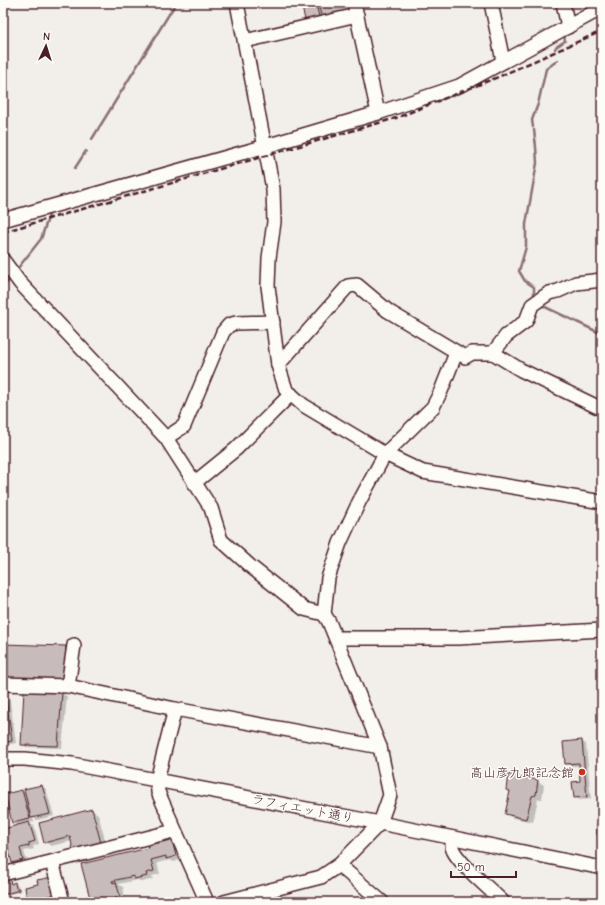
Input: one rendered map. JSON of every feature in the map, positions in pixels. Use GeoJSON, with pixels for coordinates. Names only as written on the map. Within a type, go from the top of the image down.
{"type":"FeatureCollection","features":[{"type":"Feature","properties":{"kind":"street"},"geometry":{"type":"LineString","coordinates":[[237,3],[266,146],[273,189],[274,222],[269,258],[268,286],[278,365],[286,390],[303,405],[385,454],[423,472],[602,502]]}},
{"type":"Feature","properties":{"kind":"street"},"geometry":{"type":"LineString","coordinates":[[491,3],[503,61]]}},
{"type":"Feature","properties":{"kind":"street"},"geometry":{"type":"LineString","coordinates":[[563,3],[568,26]]}},
{"type":"Feature","properties":{"kind":"street"},"geometry":{"type":"LineString","coordinates":[[3,220],[266,146],[378,113],[459,86],[602,8]]}},
{"type":"Feature","properties":{"kind":"street"},"geometry":{"type":"LineString","coordinates":[[245,41],[355,9],[378,113]]}},
{"type":"Feature","properties":{"kind":"street"},"geometry":{"type":"LineString","coordinates":[[3,260],[20,283],[166,438],[211,508],[221,540],[250,566],[304,609],[324,614],[330,622],[380,746],[390,795],[380,823],[339,865],[321,877],[224,902]]}},
{"type":"Feature","properties":{"kind":"street"},"geometry":{"type":"LineString","coordinates":[[493,353],[506,336],[526,321],[532,305],[549,293],[558,292],[576,284],[602,280]]}},
{"type":"Feature","properties":{"kind":"street"},"geometry":{"type":"LineString","coordinates":[[278,365],[348,286],[357,285],[388,311],[456,353],[465,357],[472,353],[493,353],[521,370],[602,409]]}},
{"type":"Feature","properties":{"kind":"street"},"geometry":{"type":"LineString","coordinates":[[166,438],[184,426],[226,328],[229,325],[236,323],[273,322]]}},
{"type":"Feature","properties":{"kind":"street"},"geometry":{"type":"LineString","coordinates":[[324,614],[328,578],[340,543],[359,502],[385,454],[433,408],[456,353]]}},
{"type":"Feature","properties":{"kind":"street"},"geometry":{"type":"LineString","coordinates":[[194,483],[236,449],[291,394]]}},
{"type":"Feature","properties":{"kind":"street"},"geometry":{"type":"LineString","coordinates":[[336,638],[458,638],[602,630]]}},
{"type":"Feature","properties":{"kind":"street"},"geometry":{"type":"LineString","coordinates":[[68,686],[74,645]]}},
{"type":"Feature","properties":{"kind":"street"},"geometry":{"type":"LineString","coordinates":[[3,684],[68,686],[175,709],[380,746]]}},
{"type":"Feature","properties":{"kind":"street"},"geometry":{"type":"LineString","coordinates":[[175,709],[157,780],[158,792],[206,902]]}},
{"type":"Feature","properties":{"kind":"street","name":"ラフィエット通り"},"geometry":{"type":"LineString","coordinates":[[3,759],[25,759],[72,764],[380,823],[602,868]]}},
{"type":"Feature","properties":{"kind":"street"},"geometry":{"type":"LineString","coordinates":[[3,874],[174,831]]}},
{"type":"Feature","properties":{"kind":"street"},"geometry":{"type":"LineString","coordinates":[[453,838],[452,848],[456,854],[503,902]]}},
{"type":"Feature","properties":{"kind":"street"},"geometry":{"type":"LineString","coordinates":[[52,862],[62,902]]}},
{"type":"Feature","properties":{"kind":"street"},"geometry":{"type":"LineString","coordinates":[[339,865],[382,902]]}},
{"type":"Feature","properties":{"kind":"building"},"geometry":{"type":"Polygon","coordinates":[[[301,3],[316,3],[319,17],[305,20],[301,3]]]}},
{"type":"Feature","properties":{"kind":"building"},"geometry":{"type":"Polygon","coordinates":[[[318,3],[351,3],[353,13],[322,19],[318,3]]]}},
{"type":"Feature","properties":{"kind":"building"},"geometry":{"type":"Polygon","coordinates":[[[3,644],[66,646],[64,682],[3,679],[3,644]]]}},
{"type":"Feature","properties":{"kind":"building"},"geometry":{"type":"Polygon","coordinates":[[[5,690],[12,741],[3,743],[3,691],[5,690]]]}},
{"type":"Feature","properties":{"kind":"building"},"geometry":{"type":"Polygon","coordinates":[[[24,690],[62,693],[58,746],[21,745],[24,690]]]}},
{"type":"Feature","properties":{"kind":"building"},"geometry":{"type":"Polygon","coordinates":[[[582,740],[587,797],[574,798],[572,782],[580,781],[579,763],[565,764],[563,742],[582,740]]]}},
{"type":"Feature","properties":{"kind":"building"},"geometry":{"type":"Polygon","coordinates":[[[508,774],[538,780],[536,795],[532,796],[526,819],[505,814],[510,791],[506,790],[508,774]]]}},
{"type":"Feature","properties":{"kind":"building"},"geometry":{"type":"Polygon","coordinates":[[[42,785],[50,814],[31,818],[24,789],[42,785]]]}},
{"type":"Feature","properties":{"kind":"building"},"geometry":{"type":"Polygon","coordinates":[[[22,790],[30,819],[12,823],[5,794],[22,790]]]}},
{"type":"Feature","properties":{"kind":"building"},"geometry":{"type":"Polygon","coordinates":[[[92,809],[101,843],[73,850],[70,836],[44,843],[39,823],[92,809]]]}},
{"type":"Feature","properties":{"kind":"building"},"geometry":{"type":"Polygon","coordinates":[[[29,822],[35,841],[29,843],[29,846],[20,848],[23,860],[12,863],[3,829],[29,822]]]}},
{"type":"Feature","properties":{"kind":"building"},"geometry":{"type":"Polygon","coordinates":[[[597,823],[602,823],[602,834],[597,834],[597,823]]]}},
{"type":"Feature","properties":{"kind":"building"},"geometry":{"type":"Polygon","coordinates":[[[172,840],[176,856],[166,859],[166,856],[151,860],[154,871],[146,873],[147,876],[134,879],[134,876],[112,881],[113,883],[116,882],[120,896],[116,897],[117,902],[91,902],[81,864],[148,848],[147,845],[172,840]]]}},
{"type":"Feature","properties":{"kind":"building"},"geometry":{"type":"Polygon","coordinates":[[[53,877],[57,894],[27,901],[25,887],[38,884],[37,880],[53,877]]]}},
{"type":"Feature","properties":{"kind":"building"},"geometry":{"type":"Polygon","coordinates":[[[10,879],[11,884],[15,882],[16,888],[19,888],[19,890],[3,895],[3,884],[6,883],[5,881],[10,879]]]}},
{"type":"Feature","properties":{"kind":"waterway"},"geometry":{"type":"LineString","coordinates":[[92,139],[176,3]]}},
{"type":"Feature","properties":{"kind":"waterway"},"geometry":{"type":"LineString","coordinates":[[555,49],[565,41],[564,34]]}},
{"type":"Feature","properties":{"kind":"waterway"},"geometry":{"type":"LineString","coordinates":[[533,127],[532,120],[538,104],[546,69],[558,60]]}},
{"type":"Feature","properties":{"kind":"waterway"},"geometry":{"type":"LineString","coordinates":[[534,130],[537,163],[526,224],[526,247],[519,271],[525,281],[534,287],[534,297]]}},
{"type":"Feature","properties":{"kind":"waterway"},"geometry":{"type":"LineString","coordinates":[[75,168],[86,151]]}},
{"type":"Feature","properties":{"kind":"waterway"},"geometry":{"type":"LineString","coordinates":[[18,268],[41,239],[49,215]]}},
{"type":"Feature","properties":{"kind":"waterway"},"geometry":{"type":"LineString","coordinates":[[3,287],[9,280]]}},
{"type":"Feature","properties":{"kind":"waterway"},"geometry":{"type":"LineString","coordinates":[[541,305],[602,334]]}},
{"type":"Feature","properties":{"kind":"railway"},"geometry":{"type":"LineString","coordinates":[[3,232],[396,118],[498,77],[602,31]]}},
{"type":"Feature","properties":{"kind":"place","name":"高山彦九郎記念館"},"geometry":{"type":"Point","coordinates":[582,772]}}]}
